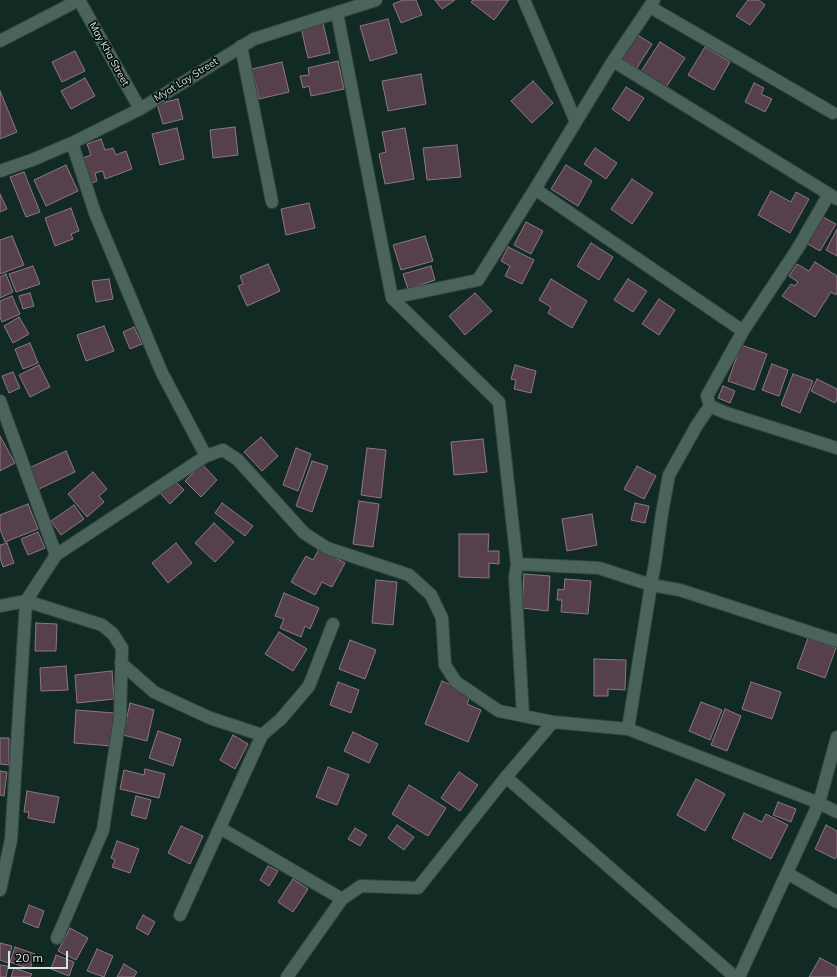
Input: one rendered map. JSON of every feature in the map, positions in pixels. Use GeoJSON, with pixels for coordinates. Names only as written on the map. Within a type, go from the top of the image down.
{"type":"FeatureCollection","features":[{"type":"Feature","properties":{"kind":"street"},"geometry":{"type":"LineString","coordinates":[[0,41],[79,0]]}},
{"type":"Feature","properties":{"kind":"street","name":"May Kha Street"},"geometry":{"type":"LineString","coordinates":[[79,0],[140,109]]}},
{"type":"Feature","properties":{"kind":"street","name":"Myat Lay Street"},"geometry":{"type":"LineString","coordinates":[[0,171],[32,160],[72,143],[140,109],[254,39],[376,0]]}},
{"type":"Feature","properties":{"kind":"street"},"geometry":{"type":"LineString","coordinates":[[524,0],[576,122]]}},
{"type":"Feature","properties":{"kind":"street"},"geometry":{"type":"LineString","coordinates":[[392,298],[478,280],[536,189],[613,61],[652,3],[833,113]]}},
{"type":"Feature","properties":{"kind":"street"},"geometry":{"type":"LineString","coordinates":[[338,13],[392,298],[499,402],[517,564],[515,577],[523,716]]}},
{"type":"Feature","properties":{"kind":"street"},"geometry":{"type":"LineString","coordinates":[[241,46],[272,202]]}},
{"type":"Feature","properties":{"kind":"street"},"geometry":{"type":"LineString","coordinates":[[613,61],[833,196],[743,331],[708,396],[710,406],[697,425],[669,475],[662,513],[656,563],[650,585],[628,728]]}},
{"type":"Feature","properties":{"kind":"street"},"geometry":{"type":"LineString","coordinates":[[72,143],[95,213],[162,373],[206,456]]}},
{"type":"Feature","properties":{"kind":"street"},"geometry":{"type":"LineString","coordinates":[[536,189],[743,331]]}},
{"type":"Feature","properties":{"kind":"street"},"geometry":{"type":"LineString","coordinates":[[0,401],[56,555]]}},
{"type":"Feature","properties":{"kind":"street"},"geometry":{"type":"LineString","coordinates":[[710,406],[726,413],[837,448]]}},
{"type":"Feature","properties":{"kind":"street"},"geometry":{"type":"LineString","coordinates":[[0,890],[11,840],[26,601],[56,555],[206,456],[223,450],[238,460],[304,533],[327,548],[409,575],[430,595],[442,618],[445,665],[456,682],[500,711],[554,722],[628,728],[819,803],[837,812]]}},
{"type":"Feature","properties":{"kind":"street"},"geometry":{"type":"LineString","coordinates":[[517,564],[599,568],[650,585],[680,590],[837,641]]}},
{"type":"Feature","properties":{"kind":"street"},"geometry":{"type":"LineString","coordinates":[[0,606],[26,601],[102,625],[114,634],[122,648],[120,717],[103,830],[57,938]]}},
{"type":"Feature","properties":{"kind":"street"},"geometry":{"type":"LineString","coordinates":[[180,915],[262,735],[281,719],[309,686],[333,624]]}},
{"type":"Feature","properties":{"kind":"street"},"geometry":{"type":"LineString","coordinates":[[121,663],[154,692],[210,718],[262,735]]}},
{"type":"Feature","properties":{"kind":"street"},"geometry":{"type":"LineString","coordinates":[[287,977],[342,899],[360,886],[418,888],[506,777],[554,722]]}},
{"type":"Feature","properties":{"kind":"street"},"geometry":{"type":"LineString","coordinates":[[739,977],[819,803],[837,737]]}},
{"type":"Feature","properties":{"kind":"street"},"geometry":{"type":"LineString","coordinates":[[506,777],[735,977]]}},
{"type":"Feature","properties":{"kind":"street"},"geometry":{"type":"LineString","coordinates":[[220,828],[342,899]]}},
{"type":"Feature","properties":{"kind":"street"},"geometry":{"type":"LineString","coordinates":[[787,872],[837,902]]}},
{"type":"Feature","properties":{"kind":"building"},"geometry":{"type":"Polygon","coordinates":[[[403,0],[416,0],[422,15],[401,23],[393,4],[403,0]]]}},
{"type":"Feature","properties":{"kind":"building"},"geometry":{"type":"Polygon","coordinates":[[[435,0],[455,0],[442,9],[435,0]]]}},
{"type":"Feature","properties":{"kind":"building"},"geometry":{"type":"Polygon","coordinates":[[[473,0],[509,0],[494,20],[471,2],[473,0]]]}},
{"type":"Feature","properties":{"kind":"building"},"geometry":{"type":"Polygon","coordinates":[[[748,0],[759,0],[765,5],[750,25],[736,16],[748,0]]]}},
{"type":"Feature","properties":{"kind":"building"},"geometry":{"type":"Polygon","coordinates":[[[388,19],[397,53],[370,61],[360,26],[388,19]]]}},
{"type":"Feature","properties":{"kind":"building"},"geometry":{"type":"Polygon","coordinates":[[[323,23],[330,53],[308,58],[301,28],[323,23]]]}},
{"type":"Feature","properties":{"kind":"building"},"geometry":{"type":"Polygon","coordinates":[[[636,34],[652,44],[637,68],[621,58],[636,34]]]}},
{"type":"Feature","properties":{"kind":"building"},"geometry":{"type":"Polygon","coordinates":[[[660,42],[685,58],[665,89],[640,73],[660,42]]]}},
{"type":"Feature","properties":{"kind":"building"},"geometry":{"type":"Polygon","coordinates":[[[705,47],[730,62],[714,90],[688,75],[705,47]]]}},
{"type":"Feature","properties":{"kind":"building"},"geometry":{"type":"Polygon","coordinates":[[[75,51],[85,71],[62,82],[52,62],[75,51]]]}},
{"type":"Feature","properties":{"kind":"building"},"geometry":{"type":"Polygon","coordinates":[[[338,61],[344,89],[311,96],[309,86],[303,88],[300,76],[309,75],[308,68],[338,61]]]}},
{"type":"Feature","properties":{"kind":"building"},"geometry":{"type":"Polygon","coordinates":[[[282,62],[289,92],[259,99],[252,69],[282,62]]]}},
{"type":"Feature","properties":{"kind":"building"},"geometry":{"type":"Polygon","coordinates":[[[421,74],[426,104],[388,111],[382,81],[421,74]]]}},
{"type":"Feature","properties":{"kind":"building"},"geometry":{"type":"Polygon","coordinates":[[[85,78],[95,96],[71,109],[61,91],[85,78]]]}},
{"type":"Feature","properties":{"kind":"building"},"geometry":{"type":"Polygon","coordinates":[[[533,81],[553,103],[532,123],[511,101],[533,81]]]}},
{"type":"Feature","properties":{"kind":"building"},"geometry":{"type":"Polygon","coordinates":[[[754,83],[764,88],[761,94],[772,99],[765,112],[745,102],[754,83]]]}},
{"type":"Feature","properties":{"kind":"building"},"geometry":{"type":"Polygon","coordinates":[[[626,87],[644,98],[629,121],[612,109],[626,87]]]}},
{"type":"Feature","properties":{"kind":"building"},"geometry":{"type":"Polygon","coordinates":[[[0,91],[17,132],[0,139],[0,91]]]}},
{"type":"Feature","properties":{"kind":"building"},"geometry":{"type":"Polygon","coordinates":[[[178,99],[183,119],[163,124],[157,104],[178,99]]]}},
{"type":"Feature","properties":{"kind":"building"},"geometry":{"type":"Polygon","coordinates":[[[235,127],[238,155],[213,158],[210,130],[235,127]]]}},
{"type":"Feature","properties":{"kind":"building"},"geometry":{"type":"Polygon","coordinates":[[[177,128],[184,159],[160,165],[152,134],[177,128]]]}},
{"type":"Feature","properties":{"kind":"building"},"geometry":{"type":"Polygon","coordinates":[[[405,128],[414,179],[385,184],[379,154],[386,152],[382,132],[405,128]]]}},
{"type":"Feature","properties":{"kind":"building"},"geometry":{"type":"Polygon","coordinates":[[[101,139],[105,150],[113,148],[116,155],[126,151],[132,169],[105,179],[103,171],[95,173],[97,181],[89,184],[80,159],[91,155],[87,144],[101,139]]]}},
{"type":"Feature","properties":{"kind":"building"},"geometry":{"type":"Polygon","coordinates":[[[457,145],[461,177],[427,180],[423,148],[457,145]]]}},
{"type":"Feature","properties":{"kind":"building"},"geometry":{"type":"Polygon","coordinates":[[[595,148],[617,163],[606,179],[584,164],[595,148]]]}},
{"type":"Feature","properties":{"kind":"building"},"geometry":{"type":"Polygon","coordinates":[[[66,165],[78,191],[46,206],[34,180],[66,165]]]}},
{"type":"Feature","properties":{"kind":"building"},"geometry":{"type":"Polygon","coordinates":[[[566,165],[592,181],[578,206],[551,189],[566,165]]]}},
{"type":"Feature","properties":{"kind":"building"},"geometry":{"type":"Polygon","coordinates":[[[24,172],[40,212],[26,217],[10,177],[24,172]]]}},
{"type":"Feature","properties":{"kind":"building"},"geometry":{"type":"Polygon","coordinates":[[[632,179],[653,193],[632,224],[611,209],[632,179]]]}},
{"type":"Feature","properties":{"kind":"building"},"geometry":{"type":"Polygon","coordinates":[[[771,191],[791,202],[796,192],[809,199],[790,233],[758,215],[771,191]]]}},
{"type":"Feature","properties":{"kind":"building"},"geometry":{"type":"Polygon","coordinates":[[[0,194],[7,209],[0,212],[0,194]]]}},
{"type":"Feature","properties":{"kind":"building"},"geometry":{"type":"Polygon","coordinates":[[[309,203],[315,228],[286,235],[281,209],[309,203]]]}},
{"type":"Feature","properties":{"kind":"building"},"geometry":{"type":"Polygon","coordinates":[[[71,208],[79,231],[71,234],[73,239],[55,246],[45,218],[71,208]]]}},
{"type":"Feature","properties":{"kind":"building"},"geometry":{"type":"Polygon","coordinates":[[[821,216],[836,224],[820,251],[806,243],[821,216]]]}},
{"type":"Feature","properties":{"kind":"building"},"geometry":{"type":"Polygon","coordinates":[[[526,222],[543,231],[531,254],[514,245],[526,222]]]}},
{"type":"Feature","properties":{"kind":"building"},"geometry":{"type":"Polygon","coordinates":[[[837,229],[837,256],[826,250],[837,229]]]}},
{"type":"Feature","properties":{"kind":"building"},"geometry":{"type":"Polygon","coordinates":[[[12,236],[24,265],[0,274],[0,240],[12,236]]]}},
{"type":"Feature","properties":{"kind":"building"},"geometry":{"type":"Polygon","coordinates":[[[425,236],[433,261],[401,270],[393,245],[425,236]]]}},
{"type":"Feature","properties":{"kind":"building"},"geometry":{"type":"Polygon","coordinates":[[[591,243],[613,257],[599,280],[577,266],[591,243]]]}},
{"type":"Feature","properties":{"kind":"building"},"geometry":{"type":"Polygon","coordinates":[[[508,247],[534,260],[522,284],[505,276],[510,266],[501,261],[508,247]]]}},
{"type":"Feature","properties":{"kind":"building"},"geometry":{"type":"Polygon","coordinates":[[[815,262],[837,276],[837,293],[836,295],[831,292],[815,317],[782,296],[791,284],[795,286],[798,282],[789,276],[797,264],[809,271],[815,262]]]}},
{"type":"Feature","properties":{"kind":"building"},"geometry":{"type":"Polygon","coordinates":[[[268,264],[280,291],[247,306],[238,286],[243,284],[240,276],[268,264]]]}},
{"type":"Feature","properties":{"kind":"building"},"geometry":{"type":"Polygon","coordinates":[[[33,266],[40,284],[16,292],[9,274],[33,266]]]}},
{"type":"Feature","properties":{"kind":"building"},"geometry":{"type":"Polygon","coordinates":[[[431,266],[435,280],[408,289],[403,274],[431,266]]]}},
{"type":"Feature","properties":{"kind":"building"},"geometry":{"type":"Polygon","coordinates":[[[6,274],[13,292],[0,298],[0,277],[6,274]]]}},
{"type":"Feature","properties":{"kind":"building"},"geometry":{"type":"Polygon","coordinates":[[[109,279],[113,299],[96,302],[92,281],[109,279]]]}},
{"type":"Feature","properties":{"kind":"building"},"geometry":{"type":"Polygon","coordinates":[[[551,279],[587,301],[572,328],[548,313],[551,307],[539,300],[551,279]]]}},
{"type":"Feature","properties":{"kind":"building"},"geometry":{"type":"Polygon","coordinates":[[[628,279],[647,291],[633,312],[614,300],[628,279]]]}},
{"type":"Feature","properties":{"kind":"building"},"geometry":{"type":"Polygon","coordinates":[[[30,293],[34,306],[23,309],[19,296],[30,293]]]}},
{"type":"Feature","properties":{"kind":"building"},"geometry":{"type":"Polygon","coordinates":[[[475,293],[492,311],[465,335],[449,316],[475,293]]]}},
{"type":"Feature","properties":{"kind":"building"},"geometry":{"type":"Polygon","coordinates":[[[12,296],[20,314],[2,322],[0,317],[0,301],[12,296]]]}},
{"type":"Feature","properties":{"kind":"building"},"geometry":{"type":"Polygon","coordinates":[[[659,299],[675,310],[659,335],[642,324],[659,299]]]}},
{"type":"Feature","properties":{"kind":"building"},"geometry":{"type":"Polygon","coordinates":[[[19,317],[29,334],[13,343],[4,326],[19,317]]]}},
{"type":"Feature","properties":{"kind":"building"},"geometry":{"type":"Polygon","coordinates":[[[104,326],[114,351],[86,361],[77,335],[104,326]]]}},
{"type":"Feature","properties":{"kind":"building"},"geometry":{"type":"Polygon","coordinates":[[[134,327],[142,344],[130,349],[123,332],[134,327]]]}},
{"type":"Feature","properties":{"kind":"building"},"geometry":{"type":"Polygon","coordinates":[[[30,343],[38,363],[23,369],[15,349],[30,343]]]}},
{"type":"Feature","properties":{"kind":"building"},"geometry":{"type":"Polygon","coordinates":[[[741,345],[767,354],[754,390],[728,381],[741,345]]]}},
{"type":"Feature","properties":{"kind":"building"},"geometry":{"type":"Polygon","coordinates":[[[772,364],[788,370],[779,396],[762,390],[772,364]]]}},
{"type":"Feature","properties":{"kind":"building"},"geometry":{"type":"Polygon","coordinates":[[[39,365],[50,387],[30,397],[19,375],[39,365]]]}},
{"type":"Feature","properties":{"kind":"building"},"geometry":{"type":"Polygon","coordinates":[[[515,365],[536,371],[531,393],[514,389],[516,380],[511,379],[515,365]]]}},
{"type":"Feature","properties":{"kind":"building"},"geometry":{"type":"Polygon","coordinates":[[[13,372],[20,388],[9,393],[2,376],[13,372]]]}},
{"type":"Feature","properties":{"kind":"building"},"geometry":{"type":"Polygon","coordinates":[[[793,374],[813,381],[800,413],[781,405],[793,374]]]}},
{"type":"Feature","properties":{"kind":"building"},"geometry":{"type":"Polygon","coordinates":[[[817,379],[837,389],[837,399],[835,403],[811,391],[817,379]]]}},
{"type":"Feature","properties":{"kind":"building"},"geometry":{"type":"Polygon","coordinates":[[[723,386],[735,391],[730,403],[718,398],[723,386]]]}},
{"type":"Feature","properties":{"kind":"building"},"geometry":{"type":"Polygon","coordinates":[[[0,436],[15,463],[0,471],[0,436]]]}},
{"type":"Feature","properties":{"kind":"building"},"geometry":{"type":"Polygon","coordinates":[[[261,437],[278,456],[262,471],[244,452],[261,437]]]}},
{"type":"Feature","properties":{"kind":"building"},"geometry":{"type":"Polygon","coordinates":[[[483,439],[487,472],[454,475],[451,442],[483,439]]]}},
{"type":"Feature","properties":{"kind":"building"},"geometry":{"type":"Polygon","coordinates":[[[296,448],[311,454],[298,491],[283,485],[296,448]]]}},
{"type":"Feature","properties":{"kind":"building"},"geometry":{"type":"Polygon","coordinates":[[[367,448],[386,450],[381,498],[361,495],[367,448]]]}},
{"type":"Feature","properties":{"kind":"building"},"geometry":{"type":"Polygon","coordinates":[[[66,451],[75,472],[39,489],[29,468],[66,451]]]}},
{"type":"Feature","properties":{"kind":"building"},"geometry":{"type":"Polygon","coordinates":[[[312,461],[328,466],[312,512],[296,506],[312,461]]]}},
{"type":"Feature","properties":{"kind":"building"},"geometry":{"type":"Polygon","coordinates":[[[202,464],[217,480],[201,497],[185,481],[202,464]]]}},
{"type":"Feature","properties":{"kind":"building"},"geometry":{"type":"Polygon","coordinates":[[[637,466],[656,476],[644,499],[624,489],[637,466]]]}},
{"type":"Feature","properties":{"kind":"building"},"geometry":{"type":"Polygon","coordinates":[[[93,472],[107,489],[99,496],[104,502],[87,517],[68,494],[93,472]]]}},
{"type":"Feature","properties":{"kind":"building"},"geometry":{"type":"Polygon","coordinates":[[[175,481],[184,490],[170,504],[161,494],[175,481]]]}},
{"type":"Feature","properties":{"kind":"building"},"geometry":{"type":"Polygon","coordinates":[[[359,501],[379,504],[373,547],[353,544],[359,501]]]}},
{"type":"Feature","properties":{"kind":"building"},"geometry":{"type":"Polygon","coordinates":[[[222,503],[253,526],[245,536],[215,513],[222,503]]]}},
{"type":"Feature","properties":{"kind":"building"},"geometry":{"type":"Polygon","coordinates":[[[635,503],[649,506],[645,523],[631,520],[635,503]]]}},
{"type":"Feature","properties":{"kind":"building"},"geometry":{"type":"Polygon","coordinates":[[[28,504],[38,529],[5,542],[0,529],[0,515],[28,504]]]}},
{"type":"Feature","properties":{"kind":"building"},"geometry":{"type":"Polygon","coordinates":[[[74,505],[84,519],[61,535],[51,521],[74,505]]]}},
{"type":"Feature","properties":{"kind":"building"},"geometry":{"type":"Polygon","coordinates":[[[592,514],[597,545],[567,551],[562,519],[592,514]]]}},
{"type":"Feature","properties":{"kind":"building"},"geometry":{"type":"Polygon","coordinates":[[[214,523],[234,542],[215,562],[195,543],[214,523]]]}},
{"type":"Feature","properties":{"kind":"building"},"geometry":{"type":"Polygon","coordinates":[[[38,532],[45,548],[28,555],[21,539],[38,532]]]}},
{"type":"Feature","properties":{"kind":"building"},"geometry":{"type":"Polygon","coordinates":[[[459,534],[489,534],[488,551],[499,551],[499,564],[489,563],[489,578],[459,577],[459,534]]]}},
{"type":"Feature","properties":{"kind":"building"},"geometry":{"type":"Polygon","coordinates":[[[7,543],[14,563],[3,567],[0,558],[0,545],[7,543]]]}},
{"type":"Feature","properties":{"kind":"building"},"geometry":{"type":"Polygon","coordinates":[[[176,543],[192,563],[168,583],[152,563],[176,543]]]}},
{"type":"Feature","properties":{"kind":"building"},"geometry":{"type":"Polygon","coordinates":[[[319,549],[345,563],[332,587],[322,582],[315,595],[291,582],[306,556],[313,560],[319,549]]]}},
{"type":"Feature","properties":{"kind":"building"},"geometry":{"type":"Polygon","coordinates":[[[524,574],[550,576],[548,611],[522,608],[524,574]]]}},
{"type":"Feature","properties":{"kind":"building"},"geometry":{"type":"Polygon","coordinates":[[[565,579],[591,581],[588,614],[561,612],[562,600],[557,600],[558,589],[564,590],[565,579]]]}},
{"type":"Feature","properties":{"kind":"building"},"geometry":{"type":"Polygon","coordinates":[[[376,580],[397,582],[393,625],[372,623],[376,580]]]}},
{"type":"Feature","properties":{"kind":"building"},"geometry":{"type":"Polygon","coordinates":[[[284,593],[319,608],[310,629],[305,626],[301,637],[280,628],[284,619],[275,616],[284,593]]]}},
{"type":"Feature","properties":{"kind":"building"},"geometry":{"type":"Polygon","coordinates":[[[36,623],[57,624],[56,651],[35,651],[36,623]]]}},
{"type":"Feature","properties":{"kind":"building"},"geometry":{"type":"Polygon","coordinates":[[[279,632],[307,649],[293,671],[265,654],[279,632]]]}},
{"type":"Feature","properties":{"kind":"building"},"geometry":{"type":"Polygon","coordinates":[[[808,638],[836,648],[825,678],[797,668],[808,638]]]}},
{"type":"Feature","properties":{"kind":"building"},"geometry":{"type":"Polygon","coordinates":[[[350,640],[376,650],[365,679],[339,669],[350,640]]]}},
{"type":"Feature","properties":{"kind":"building"},"geometry":{"type":"Polygon","coordinates":[[[594,659],[626,660],[625,690],[608,689],[608,696],[594,696],[594,659]]]}},
{"type":"Feature","properties":{"kind":"building"},"geometry":{"type":"Polygon","coordinates":[[[66,666],[68,690],[41,691],[40,668],[66,666]]]}},
{"type":"Feature","properties":{"kind":"building"},"geometry":{"type":"Polygon","coordinates":[[[112,671],[114,699],[77,703],[75,675],[112,671]]]}},
{"type":"Feature","properties":{"kind":"building"},"geometry":{"type":"Polygon","coordinates":[[[442,681],[471,694],[467,704],[481,710],[468,742],[425,724],[442,681]]]}},
{"type":"Feature","properties":{"kind":"building"},"geometry":{"type":"Polygon","coordinates":[[[338,682],[359,690],[351,713],[330,705],[338,682]]]}},
{"type":"Feature","properties":{"kind":"building"},"geometry":{"type":"Polygon","coordinates":[[[751,682],[781,692],[772,719],[742,709],[751,682]]]}},
{"type":"Feature","properties":{"kind":"building"},"geometry":{"type":"Polygon","coordinates":[[[701,702],[722,710],[710,740],[689,731],[701,702]]]}},
{"type":"Feature","properties":{"kind":"building"},"geometry":{"type":"Polygon","coordinates":[[[130,703],[154,710],[147,741],[123,735],[130,703]]]}},
{"type":"Feature","properties":{"kind":"building"},"geometry":{"type":"Polygon","coordinates":[[[725,709],[741,716],[727,751],[711,745],[725,709]]]}},
{"type":"Feature","properties":{"kind":"building"},"geometry":{"type":"Polygon","coordinates":[[[76,710],[114,713],[112,746],[74,743],[76,710]]]}},
{"type":"Feature","properties":{"kind":"building"},"geometry":{"type":"Polygon","coordinates":[[[158,731],[181,739],[173,766],[149,758],[158,731]]]}},
{"type":"Feature","properties":{"kind":"building"},"geometry":{"type":"Polygon","coordinates":[[[353,732],[378,744],[369,763],[344,751],[353,732]]]}},
{"type":"Feature","properties":{"kind":"building"},"geometry":{"type":"Polygon","coordinates":[[[233,735],[248,744],[235,769],[220,760],[233,735]]]}},
{"type":"Feature","properties":{"kind":"building"},"geometry":{"type":"Polygon","coordinates":[[[0,738],[9,738],[9,765],[0,764],[0,738]]]}},
{"type":"Feature","properties":{"kind":"building"},"geometry":{"type":"Polygon","coordinates":[[[328,767],[349,775],[337,805],[316,797],[328,767]]]}},
{"type":"Feature","properties":{"kind":"building"},"geometry":{"type":"Polygon","coordinates":[[[145,769],[165,774],[159,798],[120,789],[124,770],[144,775],[145,769]]]}},
{"type":"Feature","properties":{"kind":"building"},"geometry":{"type":"Polygon","coordinates":[[[0,771],[7,772],[4,796],[0,795],[0,771]]]}},
{"type":"Feature","properties":{"kind":"building"},"geometry":{"type":"Polygon","coordinates":[[[459,772],[478,785],[460,811],[441,798],[459,772]]]}},
{"type":"Feature","properties":{"kind":"building"},"geometry":{"type":"Polygon","coordinates":[[[696,779],[725,794],[705,831],[677,815],[696,779]]]}},
{"type":"Feature","properties":{"kind":"building"},"geometry":{"type":"Polygon","coordinates":[[[409,785],[446,808],[428,836],[392,814],[409,785]]]}},
{"type":"Feature","properties":{"kind":"building"},"geometry":{"type":"Polygon","coordinates":[[[27,791],[59,797],[54,823],[28,818],[29,812],[24,812],[27,791]]]}},
{"type":"Feature","properties":{"kind":"building"},"geometry":{"type":"Polygon","coordinates":[[[136,796],[151,800],[146,819],[131,815],[136,796]]]}},
{"type":"Feature","properties":{"kind":"building"},"geometry":{"type":"Polygon","coordinates":[[[778,802],[796,809],[791,822],[773,815],[778,802]]]}},
{"type":"Feature","properties":{"kind":"building"},"geometry":{"type":"Polygon","coordinates":[[[744,813],[762,822],[766,814],[788,825],[771,859],[732,838],[744,813]]]}},
{"type":"Feature","properties":{"kind":"building"},"geometry":{"type":"Polygon","coordinates":[[[397,825],[414,837],[404,850],[388,838],[397,825]]]}},
{"type":"Feature","properties":{"kind":"building"},"geometry":{"type":"Polygon","coordinates":[[[826,825],[837,831],[837,856],[835,859],[815,849],[826,825]]]}},
{"type":"Feature","properties":{"kind":"building"},"geometry":{"type":"Polygon","coordinates":[[[181,826],[203,836],[190,864],[168,853],[181,826]]]}},
{"type":"Feature","properties":{"kind":"building"},"geometry":{"type":"Polygon","coordinates":[[[355,828],[367,835],[360,846],[348,839],[355,828]]]}},
{"type":"Feature","properties":{"kind":"building"},"geometry":{"type":"Polygon","coordinates":[[[117,841],[139,849],[130,873],[112,867],[115,860],[111,858],[117,841]]]}},
{"type":"Feature","properties":{"kind":"building"},"geometry":{"type":"Polygon","coordinates":[[[268,866],[278,871],[269,886],[260,880],[268,866]]]}},
{"type":"Feature","properties":{"kind":"building"},"geometry":{"type":"Polygon","coordinates":[[[293,879],[308,889],[293,912],[278,902],[293,879]]]}},
{"type":"Feature","properties":{"kind":"building"},"geometry":{"type":"Polygon","coordinates":[[[29,905],[44,911],[38,928],[23,922],[29,905]]]}},
{"type":"Feature","properties":{"kind":"building"},"geometry":{"type":"Polygon","coordinates":[[[143,915],[155,922],[148,935],[136,928],[143,915]]]}},
{"type":"Feature","properties":{"kind":"building"},"geometry":{"type":"Polygon","coordinates":[[[70,928],[88,938],[76,960],[58,951],[70,928]]]}},
{"type":"Feature","properties":{"kind":"building"},"geometry":{"type":"Polygon","coordinates":[[[0,943],[12,946],[8,963],[0,960],[0,943]]]}},
{"type":"Feature","properties":{"kind":"building"},"geometry":{"type":"Polygon","coordinates":[[[15,947],[35,954],[30,969],[10,962],[15,947]]]}},
{"type":"Feature","properties":{"kind":"building"},"geometry":{"type":"Polygon","coordinates":[[[97,949],[113,956],[104,977],[87,971],[97,949]]]}},
{"type":"Feature","properties":{"kind":"building"},"geometry":{"type":"Polygon","coordinates":[[[56,955],[74,962],[69,976],[51,969],[56,955]]]}},
{"type":"Feature","properties":{"kind":"building"},"geometry":{"type":"Polygon","coordinates":[[[820,958],[837,967],[837,977],[809,977],[820,958]]]}},
{"type":"Feature","properties":{"kind":"building"},"geometry":{"type":"Polygon","coordinates":[[[124,964],[137,972],[134,977],[117,977],[124,964]]]}},
{"type":"Feature","properties":{"kind":"building"},"geometry":{"type":"Polygon","coordinates":[[[0,965],[8,966],[6,977],[0,977],[0,965]]]}},
{"type":"Feature","properties":{"kind":"building"},"geometry":{"type":"Polygon","coordinates":[[[14,968],[32,974],[30,977],[11,977],[14,968]]]}}]}
